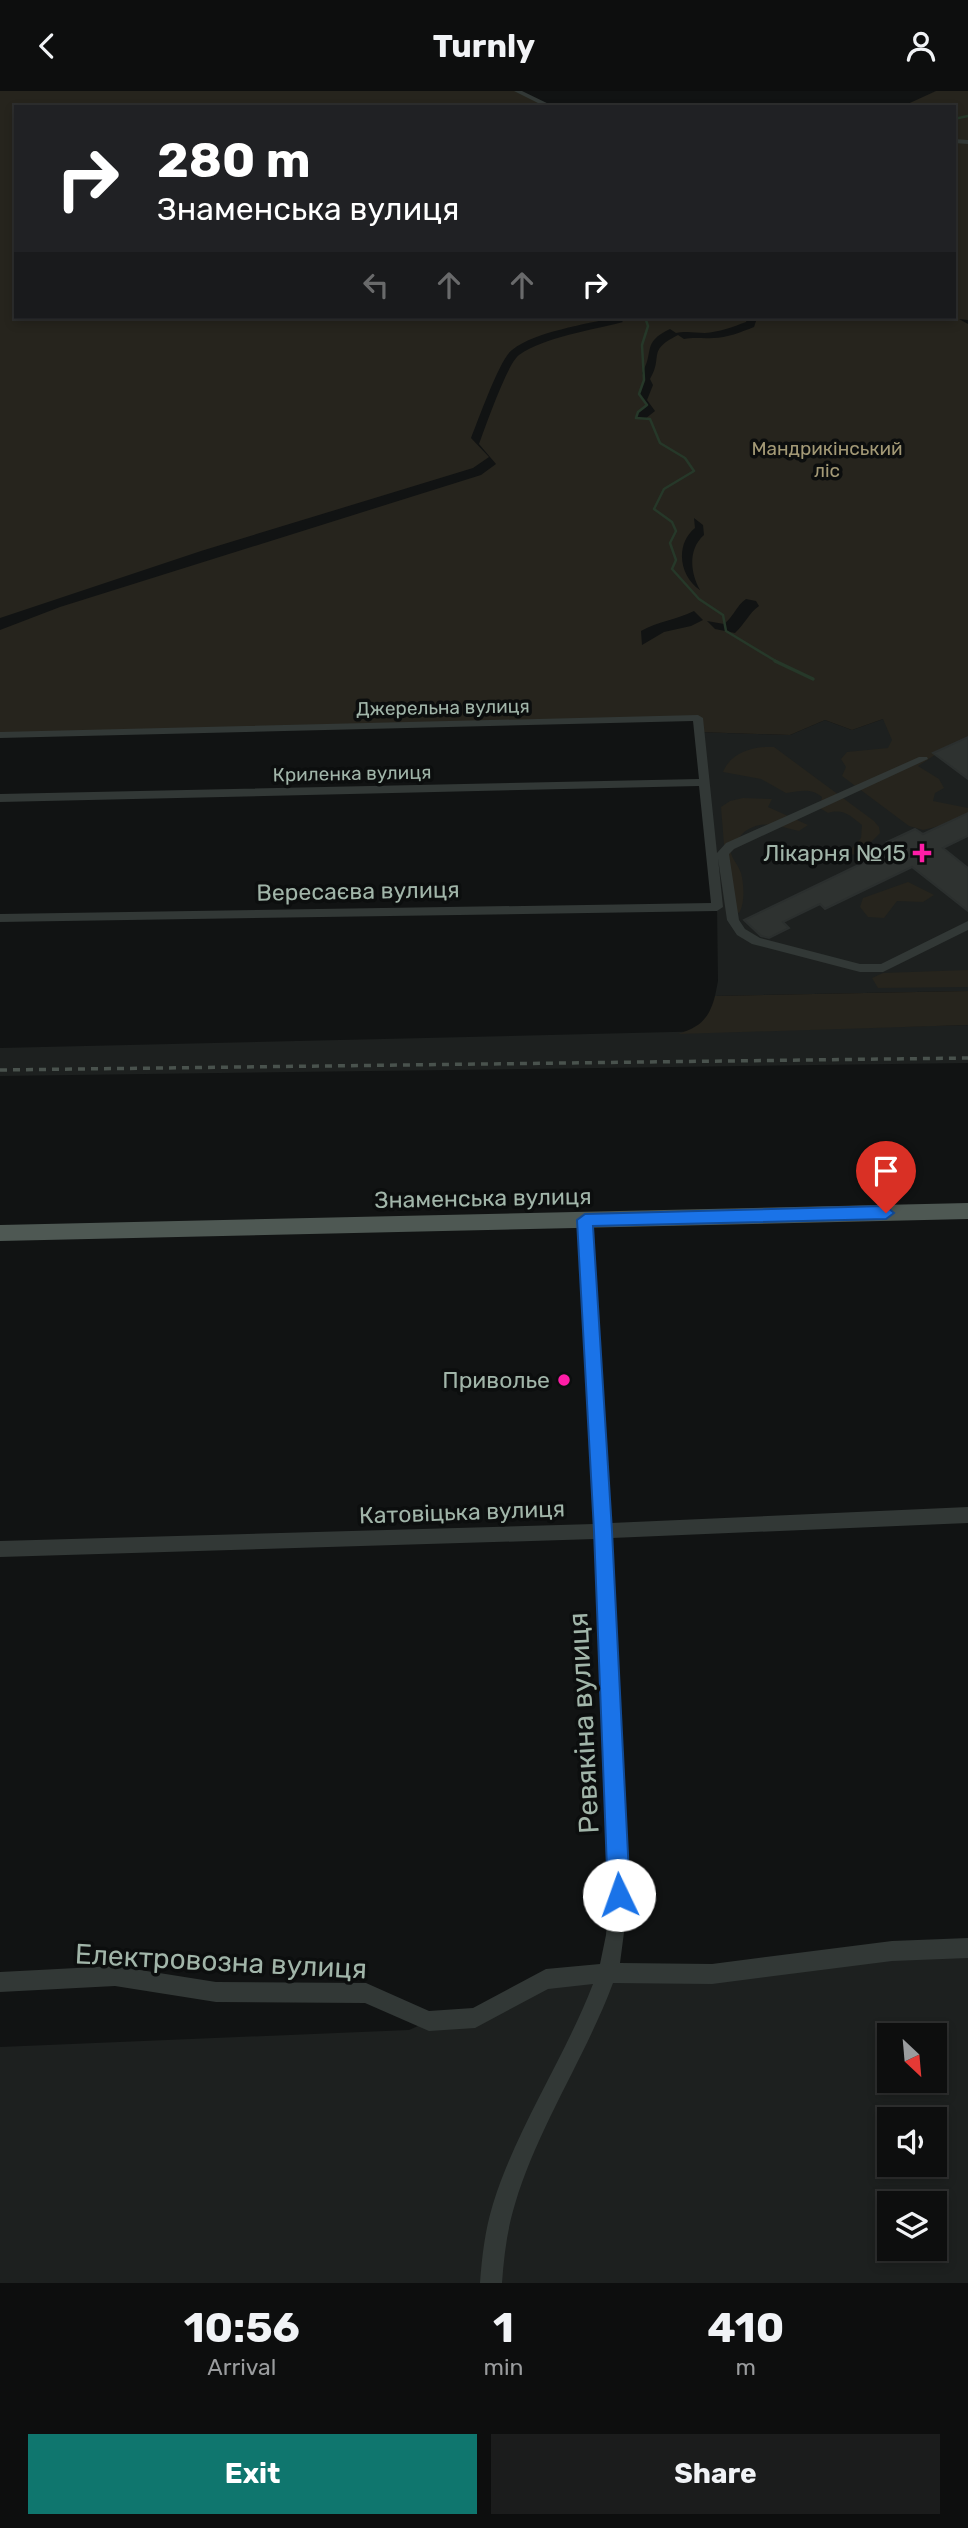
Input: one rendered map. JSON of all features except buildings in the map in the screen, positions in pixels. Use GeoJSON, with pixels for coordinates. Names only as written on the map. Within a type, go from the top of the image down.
{"type":"FeatureCollection","features":[{"type":"Feature","properties":{"kind":"main road","name":"Знаменська вулиця"},"geometry":{"type":"LineString","coordinates":[[0,1233],[968,1211]]}},
{"type":"Feature","properties":{"kind":"street"},"geometry":{"type":"LineString","coordinates":[[517,91],[548,105]]}},
{"type":"Feature","properties":{"kind":"street","name":"Джерельна вулиця"},"geometry":{"type":"LineString","coordinates":[[0,736],[698,718],[717,907]]}},
{"type":"Feature","properties":{"kind":"street"},"geometry":{"type":"LineString","coordinates":[[923,759],[730,846],[723,853],[733,920],[741,932],[756,941],[860,968],[883,968],[968,925]]}},
{"type":"Feature","properties":{"kind":"street","name":"Криленка вулиця"},"geometry":{"type":"LineString","coordinates":[[0,798],[705,782]]}},
{"type":"Feature","properties":{"kind":"street"},"geometry":{"type":"LineString","coordinates":[[709,825],[730,846]]}},
{"type":"Feature","properties":{"kind":"street","name":"Вересаєва вулиця"},"geometry":{"type":"LineString","coordinates":[[0,918],[717,907]]}},
{"type":"Feature","properties":{"kind":"street","name":"Ревякіна вулиця"},"geometry":{"type":"LineString","coordinates":[[491,2283],[491,2262],[500,2219],[524,2153],[608,1973],[616,1931],[619,1895],[603,1531],[585,1220]]}},
{"type":"Feature","properties":{"kind":"street","name":"Катовіцька вулиця"},"geometry":{"type":"LineString","coordinates":[[0,1549],[603,1531],[968,1515]]}},
{"type":"Feature","properties":{"kind":"street","name":"Електровозна вулиця"},"geometry":{"type":"LineString","coordinates":[[0,1982],[115,1976],[216,1992],[366,1993],[429,2021],[475,2018],[546,1979],[608,1973],[712,1974],[892,1951],[968,1948]]}},
{"type":"Feature","properties":{"kind":"shaded area"},"geometry":{"type":"Polygon","coordinates":[[[968,707],[968,991],[715,996],[718,981],[717,907],[698,732],[790,735],[825,720],[852,730],[883,719],[968,707]]]}},
{"type":"Feature","properties":{"kind":"shaded area"},"geometry":{"type":"Polygon","coordinates":[[[968,1025],[968,1063],[0,1076],[0,1048],[968,1025]]]}},
{"type":"Feature","properties":{"kind":"shaded area"},"geometry":{"type":"Polygon","coordinates":[[[968,1948],[968,2283],[0,2283],[0,2047],[409,2030],[429,2021],[475,2018],[546,1979],[968,1948]]]}},
{"type":"Feature","properties":{"kind":"green space"},"geometry":{"type":"Polygon","coordinates":[[[0,91],[517,91],[548,105],[14,105],[14,319],[606,319],[547,333],[522,343],[507,355],[471,438],[489,457],[473,468],[201,551],[0,618],[0,91]]]}},
{"type":"Feature","properties":{"kind":"green space","name":"Мандрикінський ліс"},"geometry":{"type":"Polygon","coordinates":[[[936,91],[968,91],[968,320],[959,319],[968,324],[968,742],[938,753],[918,766],[939,779],[944,788],[935,793],[933,801],[968,808],[968,819],[923,830],[909,826],[842,776],[846,767],[841,759],[847,752],[888,748],[892,740],[883,719],[852,730],[825,720],[790,735],[698,732],[698,719],[0,735],[0,630],[60,607],[481,475],[496,464],[479,444],[503,383],[519,355],[542,343],[623,322],[620,319],[747,319],[746,322],[705,333],[676,333],[670,329],[655,339],[642,373],[645,379],[639,394],[647,405],[638,412],[637,417],[645,419],[655,411],[647,400],[653,385],[650,379],[659,350],[678,335],[684,339],[723,337],[754,327],[756,321],[762,319],[956,319],[956,105],[905,105],[936,91]],[[694,518],[695,528],[684,542],[682,551],[688,577],[700,590],[692,561],[695,547],[704,535],[703,525],[694,518]],[[746,599],[724,624],[707,621],[715,629],[735,633],[759,606],[756,601],[746,599]],[[694,611],[641,631],[642,645],[664,632],[691,626],[703,620],[694,611]]]}},
{"type":"Feature","properties":{"kind":"green space"},"geometry":{"type":"Polygon","coordinates":[[[774,747],[879,827],[880,833],[858,855],[847,854],[861,838],[862,825],[846,814],[838,811],[828,813],[820,808],[822,797],[804,791],[786,793],[761,779],[723,772],[737,755],[759,748],[774,747]]]}},
{"type":"Feature","properties":{"kind":"green space"},"geometry":{"type":"Polygon","coordinates":[[[743,798],[772,799],[768,807],[808,825],[799,831],[760,825],[745,832],[730,846],[743,883],[743,899],[739,913],[729,907],[721,807],[730,801],[743,798]]]}},
{"type":"Feature","properties":{"kind":"green space"},"geometry":{"type":"Polygon","coordinates":[[[908,882],[934,895],[923,902],[897,901],[884,918],[868,917],[860,907],[863,898],[908,882]]]}},
{"type":"Feature","properties":{"kind":"green space"},"geometry":{"type":"Polygon","coordinates":[[[968,970],[968,987],[878,988],[872,978],[883,973],[968,970]]]}},
{"type":"Feature","properties":{"kind":"green space"},"geometry":{"type":"Polygon","coordinates":[[[968,991],[968,1025],[678,1034],[702,1021],[710,1011],[715,996],[968,991]]]}},
{"type":"Feature","properties":{"kind":"waterway"},"geometry":{"type":"LineString","coordinates":[[956,119],[968,116]]}},
{"type":"Feature","properties":{"kind":"waterway"},"geometry":{"type":"LineString","coordinates":[[646,319],[648,326],[642,345],[644,380],[639,394],[647,405],[638,412],[636,418],[650,419],[660,443],[685,458],[694,471],[664,489],[654,509],[672,522],[676,531],[670,543],[676,560],[672,569],[699,599],[723,615],[726,631],[778,663]]}},
{"type":"Feature","properties":{"kind":"waterway"},"geometry":{"type":"LineString","coordinates":[[778,663],[813,679]]}},
{"type":"Feature","properties":{"kind":"railway"},"geometry":{"type":"LineString","coordinates":[[0,1070],[968,1058]]}},
{"type":"Feature","properties":{"kind":"place","name":"Лікарня №15"},"geometry":{"type":"Point","coordinates":[922,853]}},
{"type":"Feature","properties":{"kind":"place","name":"Приволье"},"geometry":{"type":"Point","coordinates":[564,1380]}},
{"type":"Feature","properties":{"kind":"route"},"geometry":{"type":"LineString","coordinates":[[619,1895],[603,1531],[585,1220],[886,1213]]}}]}
